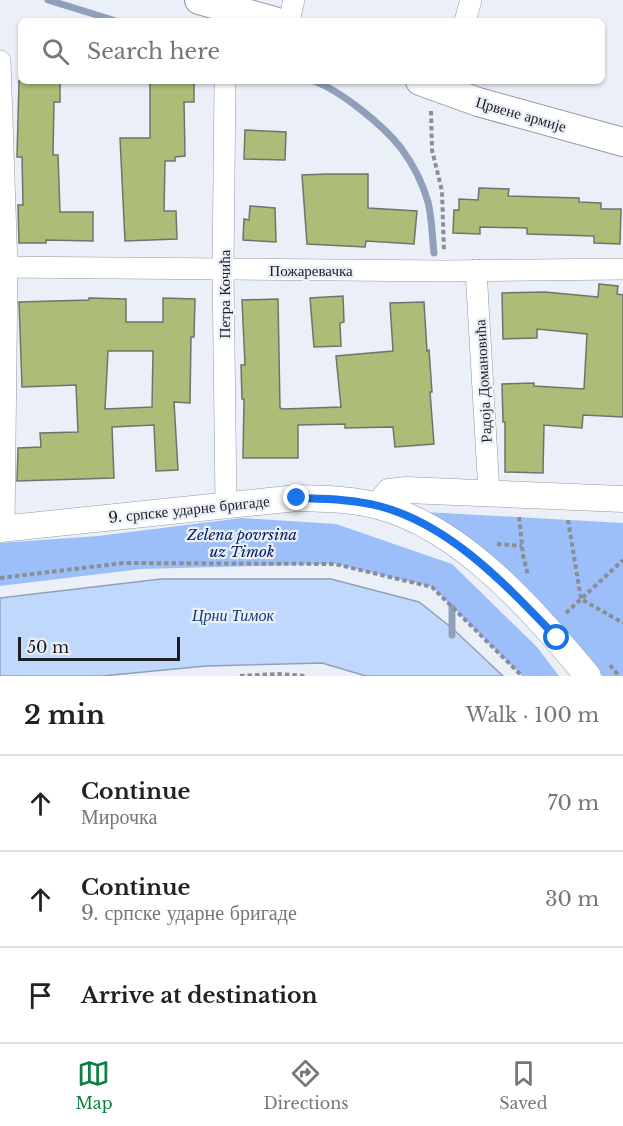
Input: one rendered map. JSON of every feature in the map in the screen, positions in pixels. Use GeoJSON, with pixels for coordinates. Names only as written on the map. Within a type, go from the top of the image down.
{"type":"FeatureCollection","features":[{"type":"Feature","properties":{"kind":"main road"},"geometry":{"type":"LineString","coordinates":[[199,0],[263,18]]}},
{"type":"Feature","properties":{"kind":"main road","name":"Црвене армије"},"geometry":{"type":"LineString","coordinates":[[436,85],[514,113],[623,142]]}},
{"type":"Feature","properties":{"kind":"street"},"geometry":{"type":"LineString","coordinates":[[290,18],[294,0]]}},
{"type":"Feature","properties":{"kind":"street"},"geometry":{"type":"LineString","coordinates":[[466,18],[471,0]]}},
{"type":"Feature","properties":{"kind":"street"},"geometry":{"type":"LineString","coordinates":[[0,61],[4,267],[2,529]]}},
{"type":"Feature","properties":{"kind":"street","name":"Петра Кочића"},"geometry":{"type":"LineString","coordinates":[[225,84],[223,269],[226,504]]}},
{"type":"Feature","properties":{"kind":"street","name":"Пожаревачка"},"geometry":{"type":"LineString","coordinates":[[4,267],[445,271],[623,269]]}},
{"type":"Feature","properties":{"kind":"street","name":"Радоја Домановића"},"geometry":{"type":"LineString","coordinates":[[476,270],[489,492]]}},
{"type":"Feature","properties":{"kind":"street"},"geometry":{"type":"LineString","coordinates":[[378,506],[385,496],[397,490],[623,499]]}},
{"type":"Feature","properties":{"kind":"street","name":"9. српске ударне бригаде"},"geometry":{"type":"LineString","coordinates":[[2,529],[297,498],[336,499],[378,506],[405,515],[430,528],[477,561],[557,638],[596,667]]}},
{"type":"Feature","properties":{"kind":"path"},"geometry":{"type":"LineString","coordinates":[[436,85],[430,131],[442,191],[445,271]]}},
{"type":"Feature","properties":{"kind":"path"},"geometry":{"type":"LineString","coordinates":[[520,494],[519,517],[522,546],[528,575],[536,583]]}},
{"type":"Feature","properties":{"kind":"path"},"geometry":{"type":"LineString","coordinates":[[566,496],[581,599]]}},
{"type":"Feature","properties":{"kind":"path"},"geometry":{"type":"LineString","coordinates":[[497,544],[522,546]]}},
{"type":"Feature","properties":{"kind":"path"},"geometry":{"type":"LineString","coordinates":[[0,578],[123,562],[335,564],[432,587],[522,676]]}},
{"type":"Feature","properties":{"kind":"path"},"geometry":{"type":"LineString","coordinates":[[566,613],[622,563]]}},
{"type":"Feature","properties":{"kind":"path"},"geometry":{"type":"LineString","coordinates":[[581,599],[623,622]]}},
{"type":"Feature","properties":{"kind":"path"},"geometry":{"type":"LineString","coordinates":[[558,605],[573,622]]}},
{"type":"Feature","properties":{"kind":"path"},"geometry":{"type":"LineString","coordinates":[[596,667],[619,676]]}},
{"type":"Feature","properties":{"kind":"path"},"geometry":{"type":"LineString","coordinates":[[240,676],[278,674],[306,676]]}},
{"type":"Feature","properties":{"kind":"green space"},"geometry":{"type":"Polygon","coordinates":[[[425,512],[623,523],[623,676],[603,676],[552,616],[425,512]]]}},
{"type":"Feature","properties":{"kind":"green space","name":"Zelena povrsina uz Timok"},"geometry":{"type":"Polygon","coordinates":[[[242,518],[336,524],[452,564],[537,647],[559,676],[522,676],[432,587],[335,564],[141,569],[0,586],[0,543],[98,536],[242,518]]]}},
{"type":"Feature","properties":{"kind":"water","name":"Црни Тимок"},"geometry":{"type":"Polygon","coordinates":[[[161,579],[331,579],[419,602],[452,628],[503,676],[366,676],[322,663],[206,666],[102,676],[0,676],[0,598],[161,579]]]}},
{"type":"Feature","properties":{"kind":"building"},"geometry":{"type":"Polygon","coordinates":[[[19,84],[60,84],[60,102],[54,102],[53,155],[58,155],[60,212],[93,212],[93,241],[46,240],[46,243],[19,243],[18,205],[23,205],[22,157],[17,157],[19,84]]]}},
{"type":"Feature","properties":{"kind":"building"},"geometry":{"type":"Polygon","coordinates":[[[150,84],[194,84],[194,102],[184,102],[185,156],[175,157],[175,161],[165,161],[164,211],[176,211],[177,239],[125,241],[120,138],[150,138],[150,84]]]}},
{"type":"Feature","properties":{"kind":"building"},"geometry":{"type":"Polygon","coordinates":[[[245,130],[286,132],[285,160],[244,159],[245,130]]]}},
{"type":"Feature","properties":{"kind":"building"},"geometry":{"type":"Polygon","coordinates":[[[368,174],[368,208],[417,211],[414,244],[366,241],[365,247],[307,244],[302,175],[368,174]]]}},
{"type":"Feature","properties":{"kind":"building"},"geometry":{"type":"Polygon","coordinates":[[[479,188],[509,189],[508,196],[579,198],[579,202],[601,203],[601,209],[621,209],[620,244],[594,243],[594,236],[527,234],[527,228],[480,227],[480,234],[453,233],[454,210],[459,210],[459,199],[478,200],[479,188]]]}},
{"type":"Feature","properties":{"kind":"building"},"geometry":{"type":"Polygon","coordinates":[[[250,206],[275,208],[276,242],[243,240],[244,219],[249,220],[250,206]]]}},
{"type":"Feature","properties":{"kind":"building"},"geometry":{"type":"Polygon","coordinates":[[[599,284],[618,286],[617,294],[623,295],[623,417],[583,415],[582,428],[544,425],[543,473],[505,472],[502,384],[534,383],[534,386],[584,389],[587,334],[537,329],[537,338],[503,339],[502,293],[545,292],[598,297],[599,284]]]}},
{"type":"Feature","properties":{"kind":"building"},"geometry":{"type":"Polygon","coordinates":[[[343,296],[344,322],[340,323],[341,346],[314,347],[310,298],[343,296]]]}},
{"type":"Feature","properties":{"kind":"building"},"geometry":{"type":"Polygon","coordinates":[[[89,298],[126,299],[126,322],[163,322],[163,298],[195,299],[194,337],[191,337],[190,403],[174,402],[178,470],[156,471],[154,425],[112,427],[114,478],[17,481],[18,448],[41,447],[40,433],[78,432],[76,385],[22,387],[19,302],[89,300],[89,298]],[[108,351],[105,409],[152,407],[153,351],[108,351]]]}},
{"type":"Feature","properties":{"kind":"building"},"geometry":{"type":"Polygon","coordinates":[[[278,299],[280,408],[283,409],[341,407],[336,356],[393,351],[390,303],[424,302],[434,444],[395,447],[393,427],[345,428],[345,424],[298,425],[298,458],[243,458],[244,399],[242,399],[241,365],[245,365],[242,300],[278,299]]]}},
{"type":"Feature","properties":{"kind":"waterway"},"geometry":{"type":"LineString","coordinates":[[48,0],[106,18]]}},
{"type":"Feature","properties":{"kind":"waterway"},"geometry":{"type":"LineString","coordinates":[[321,84],[361,110],[384,129],[401,148],[413,167],[428,202],[434,253]]}},
{"type":"Feature","properties":{"kind":"waterway"},"geometry":{"type":"LineString","coordinates":[[452,608],[452,635]]}},
{"type":"Feature","properties":{"kind":"route"},"geometry":{"type":"LineString","coordinates":[[297,498],[336,499],[378,506],[405,515],[430,528],[477,561],[557,638]]}}]}
